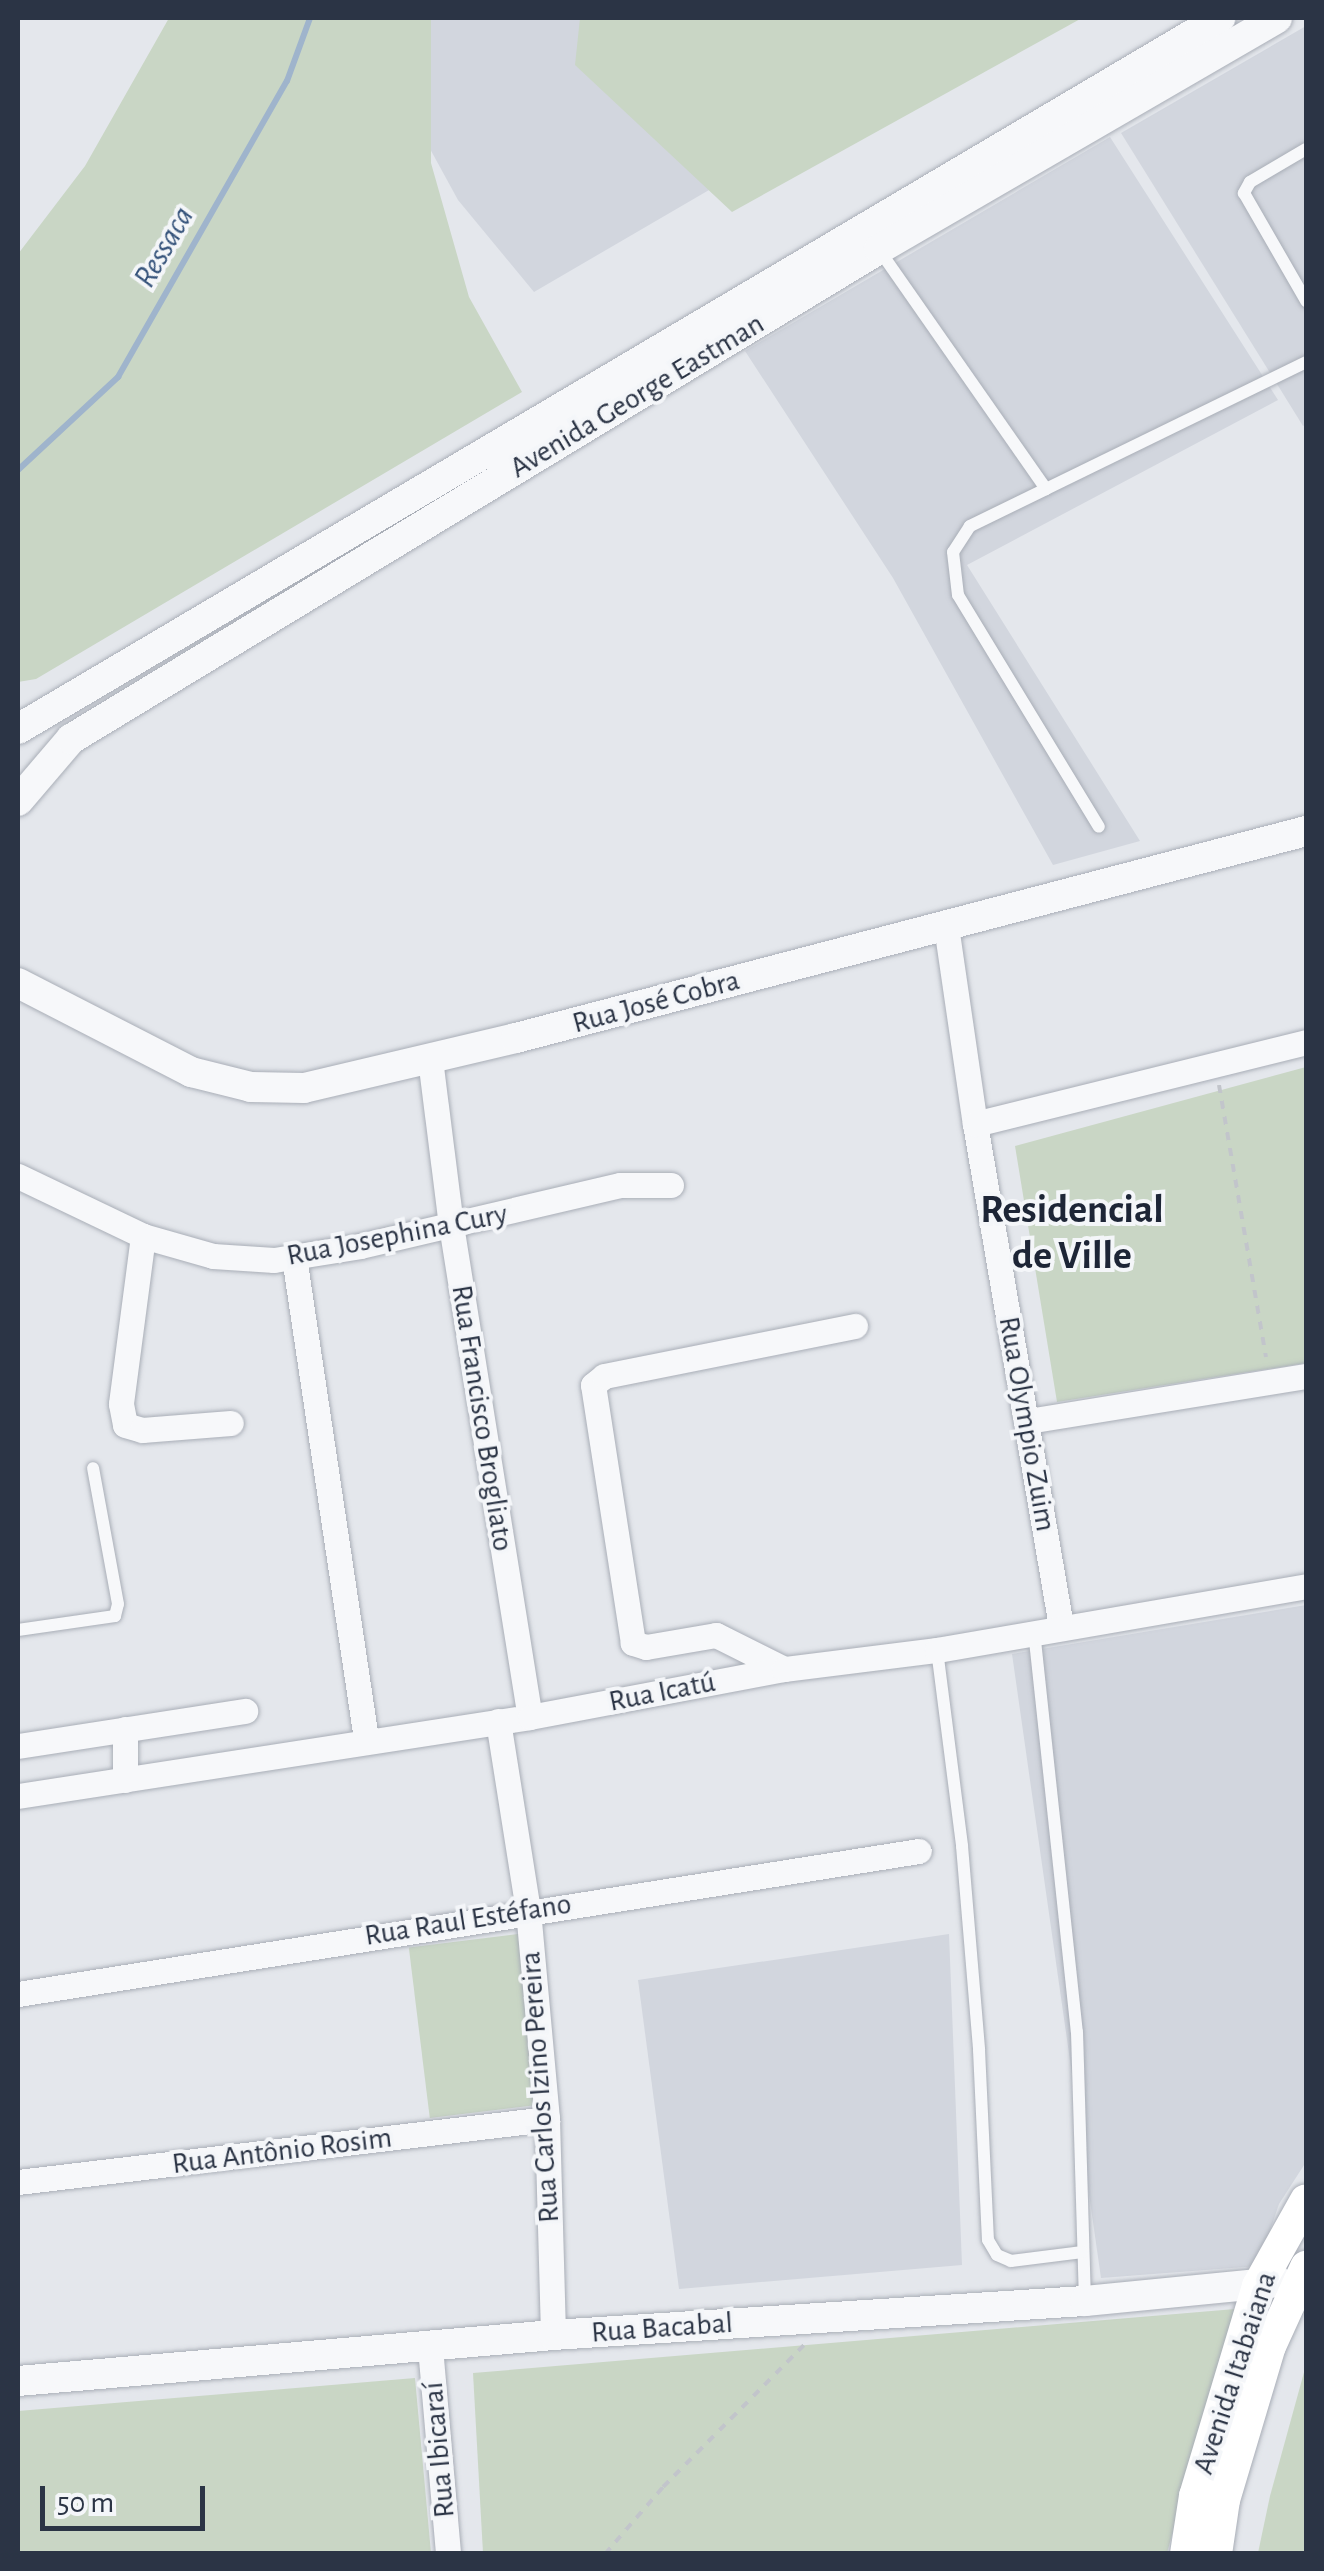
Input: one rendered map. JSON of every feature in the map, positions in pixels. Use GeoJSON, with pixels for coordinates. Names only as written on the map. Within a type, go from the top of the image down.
{"type":"FeatureCollection","features":[{"type":"Feature","properties":{"kind":"main road","name":"Avenida Itabaiana"},"geometry":{"type":"LineString","coordinates":[[1186,2554],[1195,2496],[1258,2286],[1306,2200]]}},
{"type":"Feature","properties":{"kind":"main road","name":"Avenida Itabaiana"},"geometry":{"type":"LineString","coordinates":[[1216,2554],[1224,2500],[1270,2346],[1304,2275]]}},
{"type":"Feature","properties":{"kind":"street","name":"Avenida George Eastman"},"geometry":{"type":"LineString","coordinates":[[18,730],[1220,18]]}},
{"type":"Feature","properties":{"kind":"street","name":"Avenida George Eastman"},"geometry":{"type":"LineString","coordinates":[[18,800],[72,739],[879,249],[1277,18]]}},
{"type":"Feature","properties":{"kind":"street","name":"Rua José Cobra"},"geometry":{"type":"LineString","coordinates":[[18,982],[117,1036],[221,1082],[304,1088],[430,1059],[1306,831]]}},
{"type":"Feature","properties":{"kind":"street","name":"Rua Olympio Zuim"},"geometry":{"type":"LineString","coordinates":[[946,926],[975,1124],[1061,1626]]}},
{"type":"Feature","properties":{"kind":"street"},"geometry":{"type":"LineString","coordinates":[[975,1124],[1306,1042]]}},
{"type":"Feature","properties":{"kind":"street","name":"Rua Francisco Brogliato"},"geometry":{"type":"LineString","coordinates":[[430,1059],[451,1225],[530,1717]]}},
{"type":"Feature","properties":{"kind":"street","name":"Rua Josephina Cury"},"geometry":{"type":"LineString","coordinates":[[18,1176],[143,1236],[213,1256],[294,1258],[620,1185],[670,1185]]}},
{"type":"Feature","properties":{"kind":"street"},"geometry":{"type":"LineString","coordinates":[[143,1236],[121,1404],[126,1425],[132,1430],[231,1423]]}},
{"type":"Feature","properties":{"kind":"street"},"geometry":{"type":"LineString","coordinates":[[294,1258],[366,1740]]}},
{"type":"Feature","properties":{"kind":"street"},"geometry":{"type":"LineString","coordinates":[[784,1668],[716,1634],[646,1647],[633,1642],[594,1384],[604,1376],[855,1326]]}},
{"type":"Feature","properties":{"kind":"street"},"geometry":{"type":"LineString","coordinates":[[1028,1421],[1306,1376]]}},
{"type":"Feature","properties":{"kind":"street","name":"Rua Icatú"},"geometry":{"type":"LineString","coordinates":[[18,1796],[530,1717],[784,1668],[938,1650],[1306,1586]]}},
{"type":"Feature","properties":{"kind":"street"},"geometry":{"type":"LineString","coordinates":[[18,1746],[245,1711]]}},
{"type":"Feature","properties":{"kind":"street","name":"Rua Carlos Izino Pereira"},"geometry":{"type":"LineString","coordinates":[[498,1721],[528,1910],[547,2119],[553,2335]]}},
{"type":"Feature","properties":{"kind":"street"},"geometry":{"type":"LineString","coordinates":[[125,1730],[125,1780]]}},
{"type":"Feature","properties":{"kind":"street","name":"Rua Raul Estéfano"},"geometry":{"type":"LineString","coordinates":[[18,1994],[528,1910],[919,1851]]}},
{"type":"Feature","properties":{"kind":"street","name":"Rua Antônio Rosim"},"geometry":{"type":"LineString","coordinates":[[18,2182],[547,2119]]}},
{"type":"Feature","properties":{"kind":"street","name":"Rua Bacabal"},"geometry":{"type":"LineString","coordinates":[[18,2382],[553,2335],[1084,2301],[1258,2286],[1304,2275]]}},
{"type":"Feature","properties":{"kind":"street","name":"Rua Ibicaraí"},"geometry":{"type":"LineString","coordinates":[[430,2348],[448,2554]]}},
{"type":"Feature","properties":{"kind":"lane"},"geometry":{"type":"LineString","coordinates":[[1306,150],[1250,182],[1244,193],[1306,301]]}},
{"type":"Feature","properties":{"kind":"lane"},"geometry":{"type":"LineString","coordinates":[[879,249],[1046,488]]}},
{"type":"Feature","properties":{"kind":"lane"},"geometry":{"type":"LineString","coordinates":[[1099,827],[958,596],[953,552],[970,526],[1306,362]]}},
{"type":"Feature","properties":{"kind":"lane"},"geometry":{"type":"LineString","coordinates":[[18,1630],[115,1616],[118,1604],[93,1468]]}},
{"type":"Feature","properties":{"kind":"lane"},"geometry":{"type":"LineString","coordinates":[[1034,1631],[1078,2032],[1084,2301]]}},
{"type":"Feature","properties":{"kind":"lane"},"geometry":{"type":"LineString","coordinates":[[938,1650],[962,1846],[979,2050],[988,2240],[996,2255],[1011,2261],[1082,2252]]}},
{"type":"Feature","properties":{"kind":"path"},"geometry":{"type":"LineString","coordinates":[[1215,1066],[1270,1382]]}},
{"type":"Feature","properties":{"kind":"path"},"geometry":{"type":"LineString","coordinates":[[604,2554],[676,2473],[792,2360],[826,2318]]}},
{"type":"Feature","properties":{"kind":"shaded area"},"geometry":{"type":"Polygon","coordinates":[[[410,18],[1004,18],[534,292],[458,200],[400,94],[410,18]]]}},
{"type":"Feature","properties":{"kind":"shaded area"},"geometry":{"type":"Polygon","coordinates":[[[1306,26],[1306,424],[1303,426],[1121,133],[1306,26]]]}},
{"type":"Feature","properties":{"kind":"shaded area"},"geometry":{"type":"Polygon","coordinates":[[[1110,137],[1278,400],[967,565],[1140,841],[1053,865],[893,578],[745,351],[1110,137]]]}},
{"type":"Feature","properties":{"kind":"shaded area"},"geometry":{"type":"Polygon","coordinates":[[[1306,1605],[1306,2162],[1279,2204],[1258,2266],[1101,2278],[1012,1654],[1306,1605]]]}},
{"type":"Feature","properties":{"kind":"shaded area"},"geometry":{"type":"Polygon","coordinates":[[[949,1934],[962,2265],[679,2289],[638,1980],[949,1934]]]}},
{"type":"Feature","properties":{"kind":"green space"},"geometry":{"type":"Polygon","coordinates":[[[169,18],[431,18],[431,163],[469,297],[522,392],[36,679],[18,682],[18,254],[85,166],[169,18]]]}},
{"type":"Feature","properties":{"kind":"green space"},"geometry":{"type":"Polygon","coordinates":[[[580,18],[1082,18],[732,212],[575,65],[580,18]]]}},
{"type":"Feature","properties":{"kind":"green space"},"geometry":{"type":"Polygon","coordinates":[[[1306,1067],[1306,1363],[1057,1402],[1015,1146],[1306,1067]]]}},
{"type":"Feature","properties":{"kind":"green space"},"geometry":{"type":"Polygon","coordinates":[[[518,1934],[539,2105],[430,2118],[409,1947],[518,1934]]]}},
{"type":"Feature","properties":{"kind":"green space"},"geometry":{"type":"Polygon","coordinates":[[[1235,2309],[1167,2553],[483,2553],[473,2373],[1235,2309]]]}},
{"type":"Feature","properties":{"kind":"green space"},"geometry":{"type":"Polygon","coordinates":[[[1306,2365],[1306,2553],[1258,2553],[1270,2496],[1306,2365]]]}},
{"type":"Feature","properties":{"kind":"green space"},"geometry":{"type":"Polygon","coordinates":[[[415,2378],[431,2553],[18,2553],[18,2411],[415,2378]]]}},
{"type":"Feature","properties":{"kind":"waterway","name":"Ressaca"},"geometry":{"type":"LineString","coordinates":[[18,470],[118,377],[287,81],[310,18]]}},
{"type":"Feature","properties":{"kind":"district","name":"Residencial de Ville"},"geometry":{"type":"Point","coordinates":[1072,1233]}}]}
